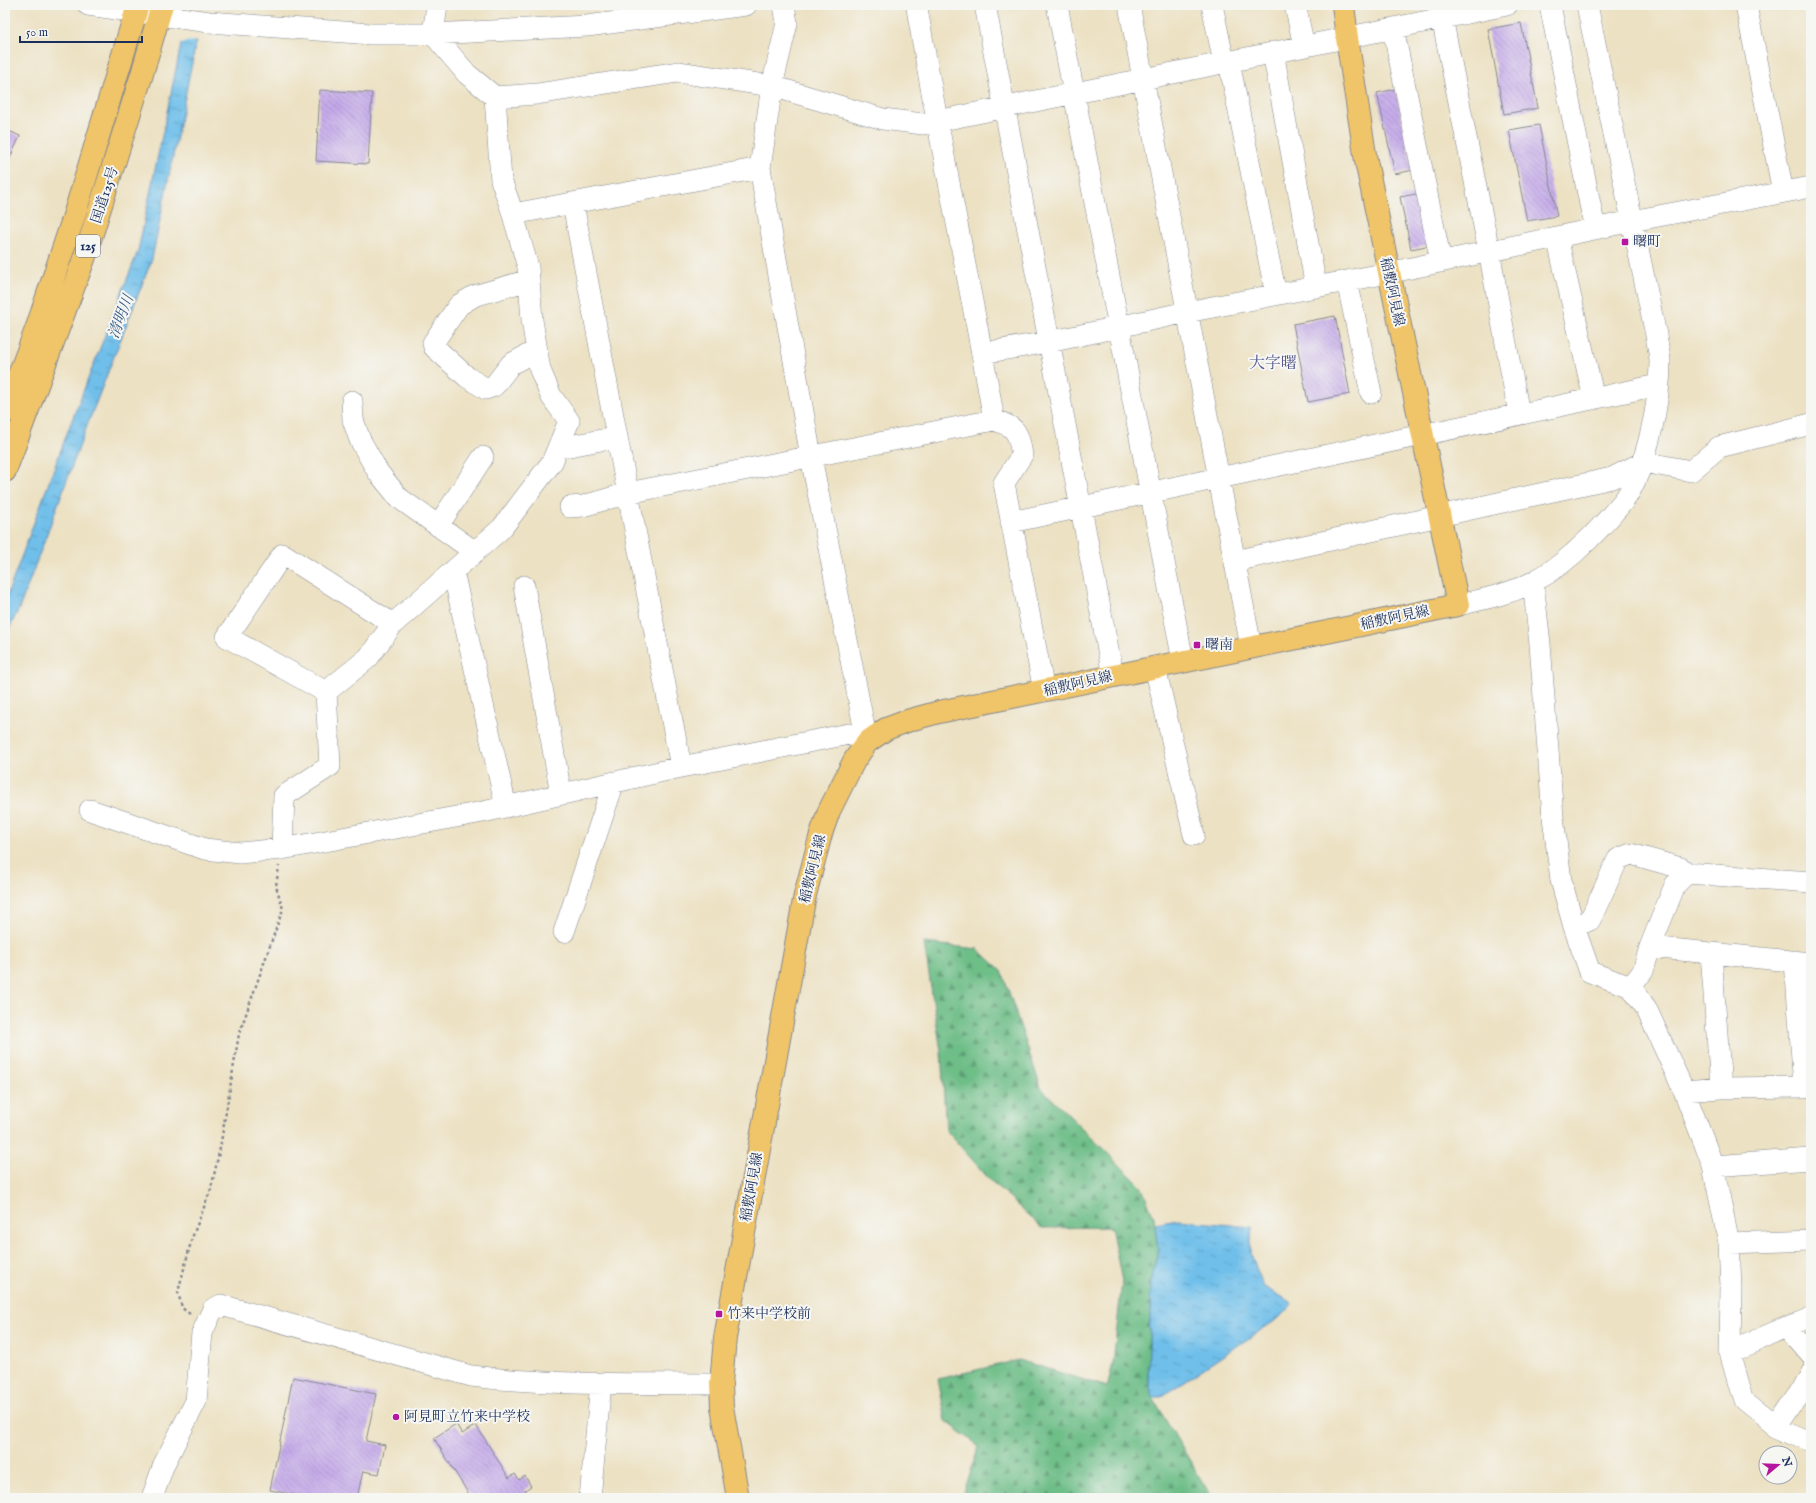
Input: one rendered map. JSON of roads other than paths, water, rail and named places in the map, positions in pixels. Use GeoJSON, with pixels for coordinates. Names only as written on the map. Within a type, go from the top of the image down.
{"type":"FeatureCollection","features":[{"type":"Feature","properties":{"kind":"main road","name":"稲敷阿見線"},"geometry":{"type":"LineString","coordinates":[[738,1498],[722,1407],[721,1384],[725,1338],[805,894],[821,834],[829,811],[854,762],[867,742],[886,729],[910,720],[939,712],[1458,605],[1366,161],[1347,38],[1344,5]]}},
{"type":"Feature","properties":{"kind":"main road","name":"国道125号"},"geometry":{"type":"LineString","coordinates":[[5,412],[37,327],[72,223],[137,9]]}},
{"type":"Feature","properties":{"kind":"main road","name":"国道125号"},"geometry":{"type":"LineString","coordinates":[[5,471],[84,259],[163,12]]}},
{"type":"Feature","properties":{"kind":"street"},"geometry":{"type":"LineString","coordinates":[[88,5],[163,12],[209,22],[371,34],[433,34],[587,26],[746,5]]}},
{"type":"Feature","properties":{"kind":"street"},"geometry":{"type":"LineString","coordinates":[[437,5],[433,34],[466,74],[495,97],[537,94],[678,72],[772,86],[883,119],[923,124],[1507,5]]}},
{"type":"Feature","properties":{"kind":"street"},"geometry":{"type":"LineString","coordinates":[[784,5],[787,23],[772,86],[760,168],[811,457],[867,742]]}},
{"type":"Feature","properties":{"kind":"street"},"geometry":{"type":"LineString","coordinates":[[985,5],[1113,676]]}},
{"type":"Feature","properties":{"kind":"street"},"geometry":{"type":"LineString","coordinates":[[1057,5],[1183,661]]}},
{"type":"Feature","properties":{"kind":"street"},"geometry":{"type":"LineString","coordinates":[[1129,5],[1251,647]]}},
{"type":"Feature","properties":{"kind":"street"},"geometry":{"type":"LineString","coordinates":[[1212,5],[1226,62],[1276,295]]}},
{"type":"Feature","properties":{"kind":"street"},"geometry":{"type":"LineString","coordinates":[[1295,5],[1304,46]]}},
{"type":"Feature","properties":{"kind":"street"},"geometry":{"type":"LineString","coordinates":[[1550,5],[1595,229]]}},
{"type":"Feature","properties":{"kind":"street"},"geometry":{"type":"LineString","coordinates":[[1458,605],[1493,597],[1533,582],[1554,570],[1601,528],[1625,498],[1643,462],[1656,411],[1660,362],[1656,335],[1587,5]]}},
{"type":"Feature","properties":{"kind":"street"},"geometry":{"type":"LineString","coordinates":[[1746,5],[1783,192]]}},
{"type":"Feature","properties":{"kind":"street"},"geometry":{"type":"LineString","coordinates":[[916,8],[936,122],[994,420]]}},
{"type":"Feature","properties":{"kind":"street"},"geometry":{"type":"LineString","coordinates":[[1442,18],[1489,251],[1519,414]]}},
{"type":"Feature","properties":{"kind":"street"},"geometry":{"type":"LineString","coordinates":[[1393,28],[1441,262]]}},
{"type":"Feature","properties":{"kind":"street"},"geometry":{"type":"LineString","coordinates":[[1273,52],[1316,287]]}},
{"type":"Feature","properties":{"kind":"street"},"geometry":{"type":"LineString","coordinates":[[326,692],[368,658],[393,624],[502,528],[552,462],[569,421],[551,396],[540,370],[532,320],[528,267],[501,180],[495,97]]}},
{"type":"Feature","properties":{"kind":"street"},"geometry":{"type":"LineString","coordinates":[[512,214],[574,204],[760,168]]}},
{"type":"Feature","properties":{"kind":"street"},"geometry":{"type":"LineString","coordinates":[[982,353],[1049,342],[1187,312],[1441,262],[1632,221],[1811,187]]}},
{"type":"Feature","properties":{"kind":"street"},"geometry":{"type":"LineString","coordinates":[[574,204],[681,768]]}},
{"type":"Feature","properties":{"kind":"street"},"geometry":{"type":"LineString","coordinates":[[1557,237],[1594,399]]}},
{"type":"Feature","properties":{"kind":"street"},"geometry":{"type":"LineString","coordinates":[[529,280],[474,296],[459,305],[433,343],[434,348],[468,377],[486,389],[494,386],[511,364],[537,350]]}},
{"type":"Feature","properties":{"kind":"street"},"geometry":{"type":"LineString","coordinates":[[1347,281],[1371,393]]}},
{"type":"Feature","properties":{"kind":"street"},"geometry":{"type":"LineString","coordinates":[[1011,522],[1423,436],[1658,385]]}},
{"type":"Feature","properties":{"kind":"street"},"geometry":{"type":"LineString","coordinates":[[352,401],[353,420],[360,440],[378,472],[399,498],[475,552]]}},
{"type":"Feature","properties":{"kind":"street"},"geometry":{"type":"LineString","coordinates":[[570,507],[584,506],[628,493],[994,420],[1009,425],[1019,437],[1022,455],[1004,483],[1044,691]]}},
{"type":"Feature","properties":{"kind":"street"},"geometry":{"type":"LineString","coordinates":[[1234,561],[1440,517],[1612,478],[1643,462],[1691,471],[1719,447],[1811,424]]}},
{"type":"Feature","properties":{"kind":"street"},"geometry":{"type":"LineString","coordinates":[[559,448],[617,437]]}},
{"type":"Feature","properties":{"kind":"street"},"geometry":{"type":"LineString","coordinates":[[438,526],[483,457]]}},
{"type":"Feature","properties":{"kind":"street"},"geometry":{"type":"LineString","coordinates":[[326,692],[227,637],[283,554],[393,624]]}},
{"type":"Feature","properties":{"kind":"street"},"geometry":{"type":"LineString","coordinates":[[453,571],[506,807]]}},
{"type":"Feature","properties":{"kind":"street"},"geometry":{"type":"LineString","coordinates":[[1533,582],[1540,644],[1553,817],[1561,880],[1574,928],[1590,972],[1631,987],[1646,1008],[1684,1091],[1713,1166],[1729,1243],[1731,1287],[1730,1352],[1744,1401],[1776,1427],[1811,1442]]}},
{"type":"Feature","properties":{"kind":"street"},"geometry":{"type":"LineString","coordinates":[[524,586],[561,794]]}},
{"type":"Feature","properties":{"kind":"street"},"geometry":{"type":"LineString","coordinates":[[1155,667],[1194,835]]}},
{"type":"Feature","properties":{"kind":"street"},"geometry":{"type":"LineString","coordinates":[[282,849],[284,796],[330,766],[326,692]]}},
{"type":"Feature","properties":{"kind":"street"},"geometry":{"type":"LineString","coordinates":[[90,810],[205,849],[240,853],[282,849],[506,807],[614,782],[849,734],[867,742]]}},
{"type":"Feature","properties":{"kind":"street"},"geometry":{"type":"LineString","coordinates":[[564,932],[614,782]]}},
{"type":"Feature","properties":{"kind":"street"},"geometry":{"type":"LineString","coordinates":[[1574,928],[1590,920],[1618,859],[1631,854],[1680,868],[1687,873],[1811,882]]}},
{"type":"Feature","properties":{"kind":"street"},"geometry":{"type":"LineString","coordinates":[[1631,987],[1643,971],[1650,947],[1675,886],[1687,873]]}},
{"type":"Feature","properties":{"kind":"street"},"geometry":{"type":"LineString","coordinates":[[1650,947],[1803,962],[1804,1087],[1721,1088],[1684,1091]]}},
{"type":"Feature","properties":{"kind":"street"},"geometry":{"type":"LineString","coordinates":[[1711,953],[1721,1088]]}},
{"type":"Feature","properties":{"kind":"street"},"geometry":{"type":"LineString","coordinates":[[1713,1166],[1811,1159]]}},
{"type":"Feature","properties":{"kind":"street"},"geometry":{"type":"LineString","coordinates":[[1729,1243],[1811,1240]]}},
{"type":"Feature","properties":{"kind":"street"},"geometry":{"type":"LineString","coordinates":[[152,1498],[164,1464],[196,1401],[202,1333],[213,1309],[221,1305],[471,1376],[505,1380],[601,1383],[721,1384]]}},
{"type":"Feature","properties":{"kind":"street"},"geometry":{"type":"LineString","coordinates":[[1730,1352],[1811,1317]]}},
{"type":"Feature","properties":{"kind":"street"},"geometry":{"type":"LineString","coordinates":[[1788,1327],[1811,1354]]}},
{"type":"Feature","properties":{"kind":"street"},"geometry":{"type":"LineString","coordinates":[[1776,1427],[1811,1370]]}},
{"type":"Feature","properties":{"kind":"street"},"geometry":{"type":"LineString","coordinates":[[590,1498],[601,1383]]}},
{"type":"Feature","properties":{"kind":"water","name":"清明川"},"geometry":{"type":"Polygon","coordinates":[[[192,5],[207,5],[195,48],[152,259],[87,426],[19,609],[5,636],[5,601],[72,420],[138,251],[181,45],[192,5]]]}},
{"type":"Feature","properties":{"kind":"water"},"geometry":{"type":"Polygon","coordinates":[[[1178,1220],[1252,1227],[1250,1253],[1264,1287],[1293,1303],[1279,1318],[1161,1397],[1152,1397],[1148,1379],[1151,1283],[1158,1250],[1155,1224],[1178,1220]]]}},
{"type":"Feature","properties":{"kind":"place","name":"曙町"},"geometry":{"type":"Point","coordinates":[1625,242]}},
{"type":"Feature","properties":{"kind":"place","name":"曙南"},"geometry":{"type":"Point","coordinates":[1197,645]}},
{"type":"Feature","properties":{"kind":"place","name":"竹来中学校前"},"geometry":{"type":"Point","coordinates":[719,1314]}},
{"type":"Feature","properties":{"kind":"place","name":"阿見町立竹来中学校"},"geometry":{"type":"Point","coordinates":[396,1417]}},
{"type":"Feature","properties":{"kind":"district","name":"大字曙"},"geometry":{"type":"Point","coordinates":[1273,364]}}]}
